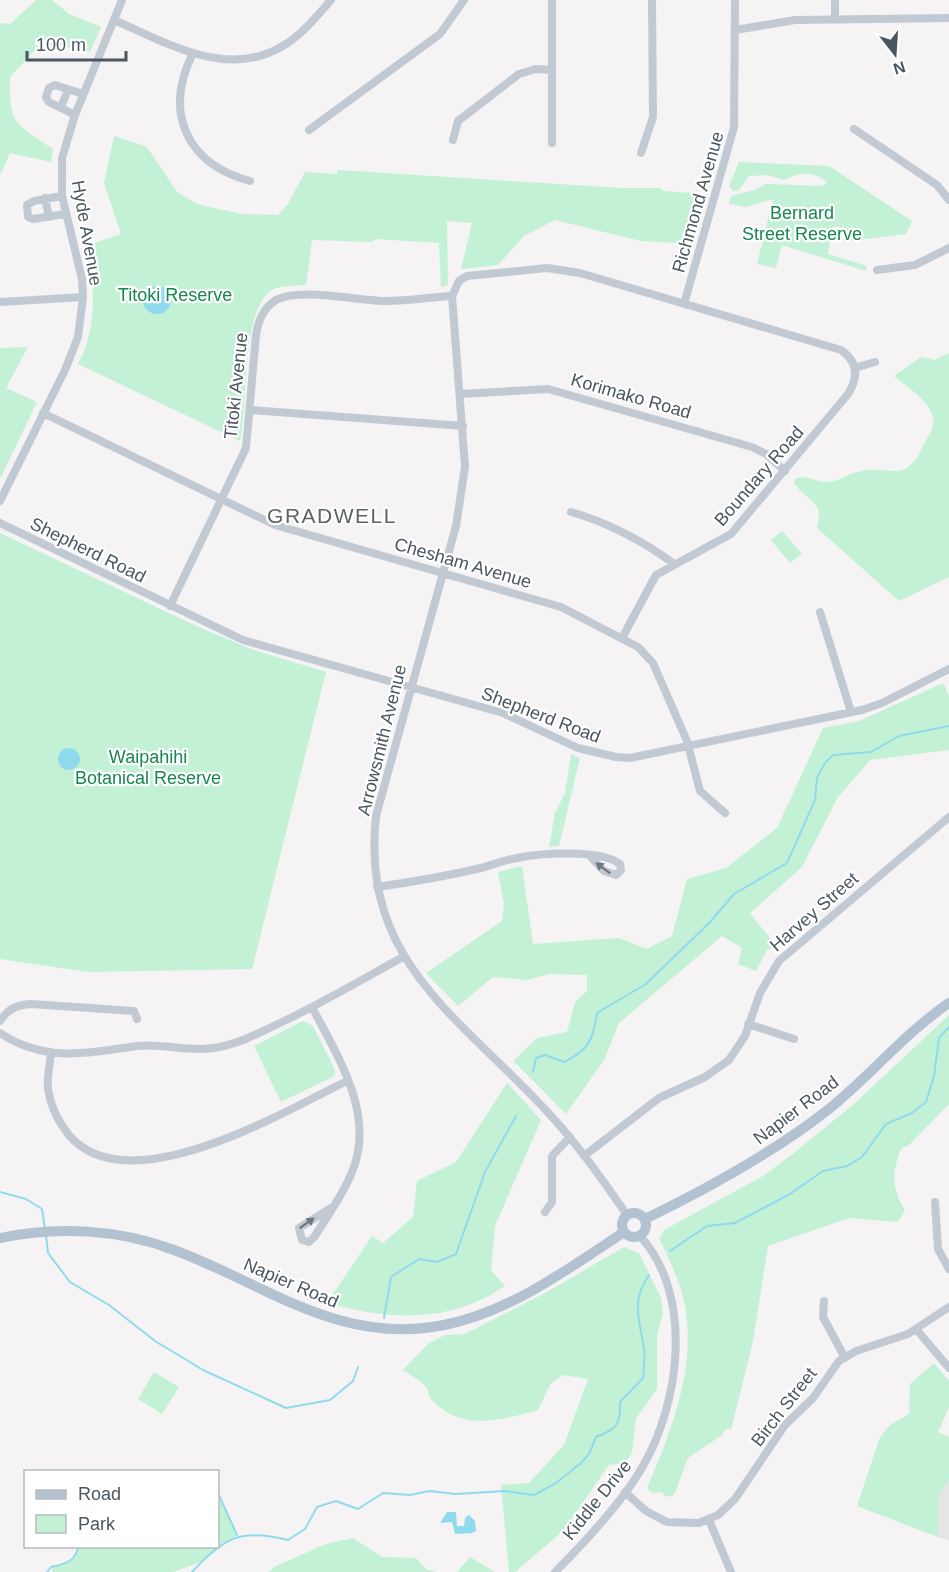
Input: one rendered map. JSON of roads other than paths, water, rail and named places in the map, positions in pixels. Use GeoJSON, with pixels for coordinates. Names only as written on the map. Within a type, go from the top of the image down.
{"type":"FeatureCollection","features":[{"type":"Feature","properties":{"kind":"main road","name":"Napier Road"},"geometry":{"type":"LineString","coordinates":[[645,1220],[760,1157],[800,1131],[838,1101],[949,1003]]}},
{"type":"Feature","properties":{"kind":"main road"},"geometry":{"type":"LineString","coordinates":[[635,1213],[645,1220],[646,1229],[640,1236],[631,1237],[624,1232],[623,1221],[627,1215],[635,1213]]}},
{"type":"Feature","properties":{"kind":"main road","name":"Napier Road"},"geometry":{"type":"LineString","coordinates":[[0,1238],[63,1230],[133,1238],[173,1249],[327,1318],[363,1326],[411,1329],[445,1325],[498,1308],[535,1288],[624,1232]]}},
{"type":"Feature","properties":{"kind":"street","name":"Hyde Avenue"},"geometry":{"type":"LineString","coordinates":[[0,501],[78,337],[83,297],[78,256],[62,196],[62,158],[75,115],[122,0]]}},
{"type":"Feature","properties":{"kind":"street"},"geometry":{"type":"LineString","coordinates":[[114,20],[193,53],[224,60],[267,54],[295,37],[331,0]]}},
{"type":"Feature","properties":{"kind":"street"},"geometry":{"type":"LineString","coordinates":[[309,130],[440,34],[464,0]]}},
{"type":"Feature","properties":{"kind":"street"},"geometry":{"type":"LineString","coordinates":[[552,0],[552,143]]}},
{"type":"Feature","properties":{"kind":"street"},"geometry":{"type":"LineString","coordinates":[[641,153],[652,117],[652,0]]}},
{"type":"Feature","properties":{"kind":"street","name":"Richmond Avenue"},"geometry":{"type":"LineString","coordinates":[[684,304],[734,127],[735,0]]}},
{"type":"Feature","properties":{"kind":"street"},"geometry":{"type":"LineString","coordinates":[[835,0],[835,19]]}},
{"type":"Feature","properties":{"kind":"street"},"geometry":{"type":"LineString","coordinates":[[735,30],[795,20],[949,18]]}},
{"type":"Feature","properties":{"kind":"street"},"geometry":{"type":"LineString","coordinates":[[193,53],[179,90],[182,123],[190,142],[213,166],[229,176],[250,181]]}},
{"type":"Feature","properties":{"kind":"street"},"geometry":{"type":"LineString","coordinates":[[453,140],[458,122],[519,74],[536,69],[552,70]]}},
{"type":"Feature","properties":{"kind":"street"},"geometry":{"type":"LineString","coordinates":[[75,115],[49,102],[46,97],[49,88],[55,85],[83,94]]}},
{"type":"Feature","properties":{"kind":"street"},"geometry":{"type":"LineString","coordinates":[[61,107],[68,90]]}},
{"type":"Feature","properties":{"kind":"street"},"geometry":{"type":"LineString","coordinates":[[854,129],[937,185],[949,198]]}},
{"type":"Feature","properties":{"kind":"street"},"geometry":{"type":"LineString","coordinates":[[62,196],[34,201],[25,209],[28,217],[33,219],[65,214]]}},
{"type":"Feature","properties":{"kind":"street"},"geometry":{"type":"LineString","coordinates":[[45,198],[49,217]]}},
{"type":"Feature","properties":{"kind":"street"},"geometry":{"type":"LineString","coordinates":[[877,270],[915,265],[949,248]]}},
{"type":"Feature","properties":{"kind":"street"},"geometry":{"type":"LineString","coordinates":[[452,296],[459,281],[467,276],[547,268],[580,273],[841,350],[850,357],[855,368],[875,362]]}},
{"type":"Feature","properties":{"kind":"street","name":"Titoki Avenue"},"geometry":{"type":"LineString","coordinates":[[170,606],[246,448],[258,323],[270,305],[278,299],[300,295],[387,301],[452,296]]}},
{"type":"Feature","properties":{"kind":"street","name":"Arrowsmith Avenue"},"geometry":{"type":"LineString","coordinates":[[452,296],[463,426],[464,484],[443,573],[376,816],[374,855],[377,887],[387,924],[403,957],[429,989],[570,1137],[627,1215]]}},
{"type":"Feature","properties":{"kind":"street"},"geometry":{"type":"LineString","coordinates":[[0,302],[83,297]]}},
{"type":"Feature","properties":{"kind":"street","name":"Boundary Road"},"geometry":{"type":"LineString","coordinates":[[622,638],[650,584],[662,571],[727,538],[785,471],[848,394],[856,376],[855,368]]}},
{"type":"Feature","properties":{"kind":"street","name":"Korimako Road"},"geometry":{"type":"LineString","coordinates":[[460,394],[532,388],[565,392],[752,447],[766,454],[785,471]]}},
{"type":"Feature","properties":{"kind":"street"},"geometry":{"type":"LineString","coordinates":[[251,410],[463,426]]}},
{"type":"Feature","properties":{"kind":"street","name":"Chesham Avenue"},"geometry":{"type":"LineString","coordinates":[[43,413],[292,530],[561,607],[638,647],[653,663],[689,746],[700,790],[725,813]]}},
{"type":"Feature","properties":{"kind":"street"},"geometry":{"type":"LineString","coordinates":[[571,512],[590,518],[660,554],[674,564]]}},
{"type":"Feature","properties":{"kind":"street","name":"Shepherd Road"},"geometry":{"type":"LineString","coordinates":[[0,523],[243,640],[503,713],[560,741],[605,755],[630,758],[850,712],[882,703],[949,669]]}},
{"type":"Feature","properties":{"kind":"street"},"geometry":{"type":"LineString","coordinates":[[820,612],[850,712]]}},
{"type":"Feature","properties":{"kind":"street","name":"Harvey Street"},"geometry":{"type":"LineString","coordinates":[[584,1156],[659,1098],[721,1069],[738,1050],[768,976],[792,947],[949,817]]}},
{"type":"Feature","properties":{"kind":"street"},"geometry":{"type":"LineString","coordinates":[[377,887],[483,868],[518,858],[589,855]]}},
{"type":"Feature","properties":{"kind":"street"},"geometry":{"type":"LineString","coordinates":[[0,1033],[21,1044],[51,1052],[92,1054],[146,1045],[194,1049],[214,1048],[248,1038],[312,1007],[403,957]]}},
{"type":"Feature","properties":{"kind":"street"},"geometry":{"type":"LineString","coordinates":[[0,1021],[9,1010],[20,1005],[136,1011]]}},
{"type":"Feature","properties":{"kind":"street"},"geometry":{"type":"LineString","coordinates":[[312,1007],[347,1081],[359,1114],[359,1149],[352,1172],[315,1236],[309,1242],[302,1240],[299,1228],[331,1208]]}},
{"type":"Feature","properties":{"kind":"street"},"geometry":{"type":"LineString","coordinates":[[748,1024],[794,1040]]}},
{"type":"Feature","properties":{"kind":"street"},"geometry":{"type":"LineString","coordinates":[[51,1052],[48,1085],[57,1117],[75,1143],[99,1156],[117,1159],[174,1155],[212,1145],[347,1081]]}},
{"type":"Feature","properties":{"kind":"street"},"geometry":{"type":"LineString","coordinates":[[545,1212],[550,1208],[552,1202],[552,1156],[570,1137]]}},
{"type":"Feature","properties":{"kind":"street"},"geometry":{"type":"LineString","coordinates":[[935,1202],[938,1249],[949,1269]]}},
{"type":"Feature","properties":{"kind":"street","name":"Kiddle Drive"},"geometry":{"type":"LineString","coordinates":[[555,1572],[625,1492],[644,1466],[660,1431],[669,1391],[674,1343],[673,1314],[665,1280],[640,1236]]}},
{"type":"Feature","properties":{"kind":"street"},"geometry":{"type":"LineString","coordinates":[[824,1301],[823,1317],[844,1356],[896,1339],[949,1307]]}},
{"type":"Feature","properties":{"kind":"street"},"geometry":{"type":"LineString","coordinates":[[916,1329],[949,1368]]}},
{"type":"Feature","properties":{"kind":"street","name":"Birch Street"},"geometry":{"type":"LineString","coordinates":[[709,1520],[735,1500],[785,1425],[806,1406],[844,1356]]}},
{"type":"Feature","properties":{"kind":"street"},"geometry":{"type":"LineString","coordinates":[[625,1492],[646,1511],[667,1522],[688,1524],[709,1520],[731,1572]]}},
{"type":"Feature","properties":{"kind":"water"},"geometry":{"type":"Polygon","coordinates":[[[157,286],[167,290],[171,300],[167,310],[157,314],[147,310],[143,300],[147,290],[157,286]]]}},
{"type":"Feature","properties":{"kind":"water"},"geometry":{"type":"Polygon","coordinates":[[[69,748],[77,751],[80,759],[77,767],[69,770],[61,767],[58,759],[61,751],[69,748]]]}},
{"type":"Feature","properties":{"kind":"water"},"geometry":{"type":"Polygon","coordinates":[[[447,1512],[456,1512],[457,1526],[464,1526],[465,1518],[469,1515],[475,1521],[476,1531],[455,1534],[452,1522],[440,1523],[447,1512]]]}},
{"type":"Feature","properties":{"kind":"waterway"},"geometry":{"type":"LineString","coordinates":[[533,1072],[536,1058],[545,1055],[564,1062],[579,1053],[591,1037],[597,1013],[646,984],[710,922],[734,894],[787,863],[815,800],[817,778],[825,763],[833,755],[871,752],[899,736],[949,726]]}},
{"type":"Feature","properties":{"kind":"waterway"},"geometry":{"type":"LineString","coordinates":[[670,1251],[707,1226],[735,1223],[790,1194],[823,1171],[847,1166],[862,1157],[886,1124],[912,1113],[926,1102],[934,1076],[939,1038],[949,1027]]}},
{"type":"Feature","properties":{"kind":"waterway"},"geometry":{"type":"LineString","coordinates":[[384,1318],[391,1277],[419,1259],[437,1262],[456,1254],[485,1172],[516,1116]]}},
{"type":"Feature","properties":{"kind":"waterway"},"geometry":{"type":"LineString","coordinates":[[0,1192],[26,1199],[42,1209],[45,1229]]}},
{"type":"Feature","properties":{"kind":"waterway"},"geometry":{"type":"LineString","coordinates":[[46,1235],[48,1253],[70,1282],[109,1305],[155,1341],[203,1370],[286,1408],[330,1400],[353,1381],[358,1367]]}},
{"type":"Feature","properties":{"kind":"waterway"},"geometry":{"type":"LineString","coordinates":[[219,1547],[235,1538],[246,1536],[272,1536],[288,1540],[305,1529],[317,1507],[336,1501],[358,1509],[383,1493],[410,1495],[429,1491],[456,1494],[504,1491],[534,1495],[556,1483],[589,1454],[596,1437],[616,1425],[620,1416],[620,1402],[643,1378],[644,1352],[638,1303],[643,1285],[649,1275]]}},
{"type":"Feature","properties":{"kind":"waterway"},"geometry":{"type":"LineString","coordinates":[[219,1495],[237,1535]]}},
{"type":"Feature","properties":{"kind":"waterway"},"geometry":{"type":"LineString","coordinates":[[47,1572],[51,1567],[72,1559],[78,1548]]}},
{"type":"Feature","properties":{"kind":"waterway"},"geometry":{"type":"LineString","coordinates":[[192,1572],[218,1548]]}},
{"type":"Feature","properties":{"kind":"district","name":"GRADWELL"},"geometry":{"type":"Point","coordinates":[332,516]}},
{"type":"Feature","properties":{"kind":"park label","name":"Bernard Street Reserve"},"geometry":{"type":"Point","coordinates":[802,223]}},
{"type":"Feature","properties":{"kind":"park label","name":"Titoki Reserve"},"geometry":{"type":"Point","coordinates":[175,295]}},
{"type":"Feature","properties":{"kind":"park label","name":"Waipahihi Botanical Reserve"},"geometry":{"type":"Point","coordinates":[148,768]}}]}
